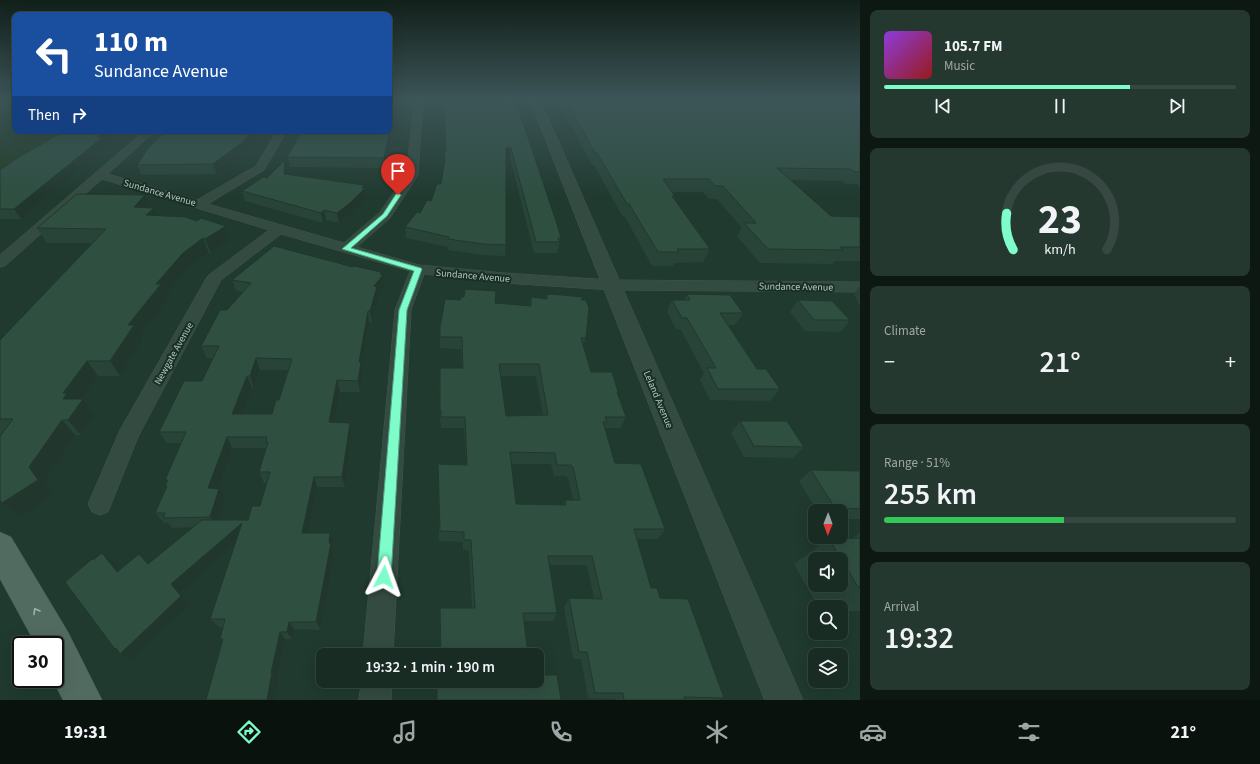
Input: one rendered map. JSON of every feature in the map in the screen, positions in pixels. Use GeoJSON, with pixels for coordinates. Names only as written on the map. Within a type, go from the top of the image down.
{"type":"FeatureCollection","features":[{"type":"Feature","properties":{"kind":"main road"},"geometry":{"type":"LineString","coordinates":[[0,548],[50,636]]}},
{"type":"Feature","properties":{"kind":"main road"},"geometry":{"type":"LineString","coordinates":[[64,663],[83,700]]}},
{"type":"Feature","properties":{"kind":"street"},"geometry":{"type":"LineString","coordinates":[[346,249],[385,215],[412,175],[416,132]]}},
{"type":"Feature","properties":{"kind":"street","name":"Leland Avenue"},"geometry":{"type":"LineString","coordinates":[[549,132],[784,700]]}},
{"type":"Feature","properties":{"kind":"street"},"geometry":{"type":"LineString","coordinates":[[0,263],[147,134]]}},
{"type":"Feature","properties":{"kind":"street"},"geometry":{"type":"LineString","coordinates":[[199,204],[260,168],[280,134]]}},
{"type":"Feature","properties":{"kind":"street","name":"Sundance Avenue"},"geometry":{"type":"LineString","coordinates":[[99,175],[418,269],[504,278],[612,284],[860,287]]}},
{"type":"Feature","properties":{"kind":"street","name":"Newgate Avenue"},"geometry":{"type":"LineString","coordinates":[[100,504],[128,436],[215,277],[279,229]]}},
{"type":"Feature","properties":{"kind":"street"},"geometry":{"type":"LineString","coordinates":[[379,648],[403,310],[418,269]]}},
{"type":"Feature","properties":{"kind":"street"},"geometry":{"type":"LineString","coordinates":[[375,700],[376,688]]}},
{"type":"Feature","properties":{"kind":"green space"},"geometry":{"type":"Polygon","coordinates":[[[0,132],[12,132],[12,134],[56,134],[0,174],[0,132]]]}},
{"type":"Feature","properties":{"kind":"building"},"geometry":{"type":"Polygon","coordinates":[[[445,132],[526,132],[557,224],[561,238],[558,238],[560,242],[536,242],[511,148],[506,148],[506,245],[484,244],[448,239],[449,237],[405,227],[417,212],[420,213],[427,200],[431,201],[437,184],[441,184],[445,160],[444,152],[446,152],[445,132]]]}},
{"type":"Feature","properties":{"kind":"building"},"geometry":{"type":"Polygon","coordinates":[[[583,132],[860,132],[860,172],[855,172],[850,169],[777,168],[831,216],[860,217],[860,247],[840,247],[843,250],[768,249],[744,223],[756,223],[723,186],[715,186],[709,179],[663,179],[675,196],[672,196],[710,249],[677,249],[679,252],[658,252],[629,204],[627,204],[597,153],[595,153],[583,132]]]}},
{"type":"Feature","properties":{"kind":"building"},"geometry":{"type":"Polygon","coordinates":[[[60,134],[101,134],[97,137],[103,137],[14,209],[0,209],[0,170],[19,157],[60,134]]]}},
{"type":"Feature","properties":{"kind":"building"},"geometry":{"type":"Polygon","coordinates":[[[163,134],[249,134],[243,142],[213,164],[137,165],[148,148],[163,134]]]}},
{"type":"Feature","properties":{"kind":"building"},"geometry":{"type":"Polygon","coordinates":[[[300,134],[389,134],[384,158],[287,157],[300,134]]]}},
{"type":"Feature","properties":{"kind":"building"},"geometry":{"type":"Polygon","coordinates":[[[285,160],[284,174],[364,185],[362,188],[365,188],[337,213],[324,210],[321,213],[242,191],[263,177],[267,178],[285,160]]]}},
{"type":"Feature","properties":{"kind":"building"},"geometry":{"type":"Polygon","coordinates":[[[77,194],[145,195],[134,207],[154,208],[146,215],[185,217],[197,221],[201,218],[226,226],[205,239],[203,238],[183,253],[156,284],[161,284],[128,325],[134,325],[110,361],[87,361],[63,393],[67,393],[63,399],[83,399],[68,420],[62,420],[29,467],[38,480],[2,503],[0,500],[0,436],[13,419],[0,419],[0,340],[106,229],[37,228],[77,194]]]}},
{"type":"Feature","properties":{"kind":"building"},"geometry":{"type":"Polygon","coordinates":[[[274,246],[353,267],[381,272],[380,274],[383,275],[374,286],[377,287],[370,311],[368,311],[359,362],[361,362],[358,381],[337,380],[329,422],[350,423],[342,477],[314,477],[302,533],[330,533],[329,543],[331,543],[316,622],[289,622],[287,632],[280,632],[267,700],[206,700],[223,639],[220,639],[225,619],[210,619],[242,523],[171,584],[181,596],[120,654],[65,582],[92,559],[93,560],[102,553],[117,572],[139,554],[148,564],[202,520],[248,520],[252,506],[260,506],[270,472],[259,472],[268,442],[266,442],[267,437],[227,437],[208,488],[219,489],[210,517],[163,518],[165,513],[155,513],[167,486],[165,486],[168,480],[165,480],[186,432],[159,432],[184,381],[202,381],[219,346],[201,346],[220,310],[227,310],[251,283],[232,280],[274,246]],[[256,358],[250,376],[247,376],[232,414],[272,414],[276,400],[279,400],[292,359],[256,358]]]}},
{"type":"Feature","properties":{"kind":"building"},"geometry":{"type":"Polygon","coordinates":[[[465,289],[496,291],[495,303],[531,306],[531,297],[547,299],[547,294],[582,297],[582,300],[586,300],[589,308],[586,338],[581,338],[591,372],[612,372],[626,417],[605,417],[607,422],[603,422],[615,463],[641,464],[665,529],[634,529],[651,588],[657,588],[660,598],[688,599],[724,698],[684,697],[685,700],[624,700],[623,693],[595,693],[587,652],[579,652],[569,598],[602,599],[592,556],[548,556],[557,613],[523,613],[527,648],[441,648],[440,608],[475,608],[471,540],[464,540],[464,532],[440,531],[438,464],[467,465],[465,417],[441,417],[440,410],[440,368],[463,368],[462,337],[440,337],[440,327],[445,299],[460,300],[461,297],[464,297],[465,289]],[[499,364],[506,416],[548,415],[539,364],[499,364]],[[510,452],[516,504],[566,505],[565,500],[580,500],[573,467],[571,465],[557,465],[555,453],[510,452]]]}},
{"type":"Feature","properties":{"kind":"building"},"geometry":{"type":"Polygon","coordinates":[[[687,294],[730,295],[743,313],[720,313],[757,369],[766,369],[780,389],[718,389],[707,368],[716,368],[687,318],[682,318],[672,300],[690,300],[687,294]]]}},
{"type":"Feature","properties":{"kind":"building"},"geometry":{"type":"Polygon","coordinates":[[[798,300],[832,301],[850,320],[814,320],[798,300]]]}},
{"type":"Feature","properties":{"kind":"building"},"geometry":{"type":"Polygon","coordinates":[[[740,421],[787,421],[804,447],[754,446],[740,421]]]}},
{"type":"Feature","properties":{"kind":"building"},"geometry":{"type":"Polygon","coordinates":[[[811,470],[860,471],[860,509],[848,509],[848,504],[832,504],[811,470]]]}},
{"type":"Feature","properties":{"kind":"building"},"geometry":{"type":"Polygon","coordinates":[[[848,538],[860,538],[860,587],[858,587],[848,570],[848,552],[837,552],[832,544],[848,544],[848,538]]]}},
{"type":"Feature","properties":{"kind":"building"},"geometry":{"type":"Polygon","coordinates":[[[544,675],[557,675],[561,700],[437,700],[437,688],[544,688],[544,675]]]}},
{"type":"Feature","properties":{"kind":"route"},"geometry":{"type":"LineString","coordinates":[[384,577],[403,310],[418,269],[346,249],[385,215],[398,195]]}}]}
